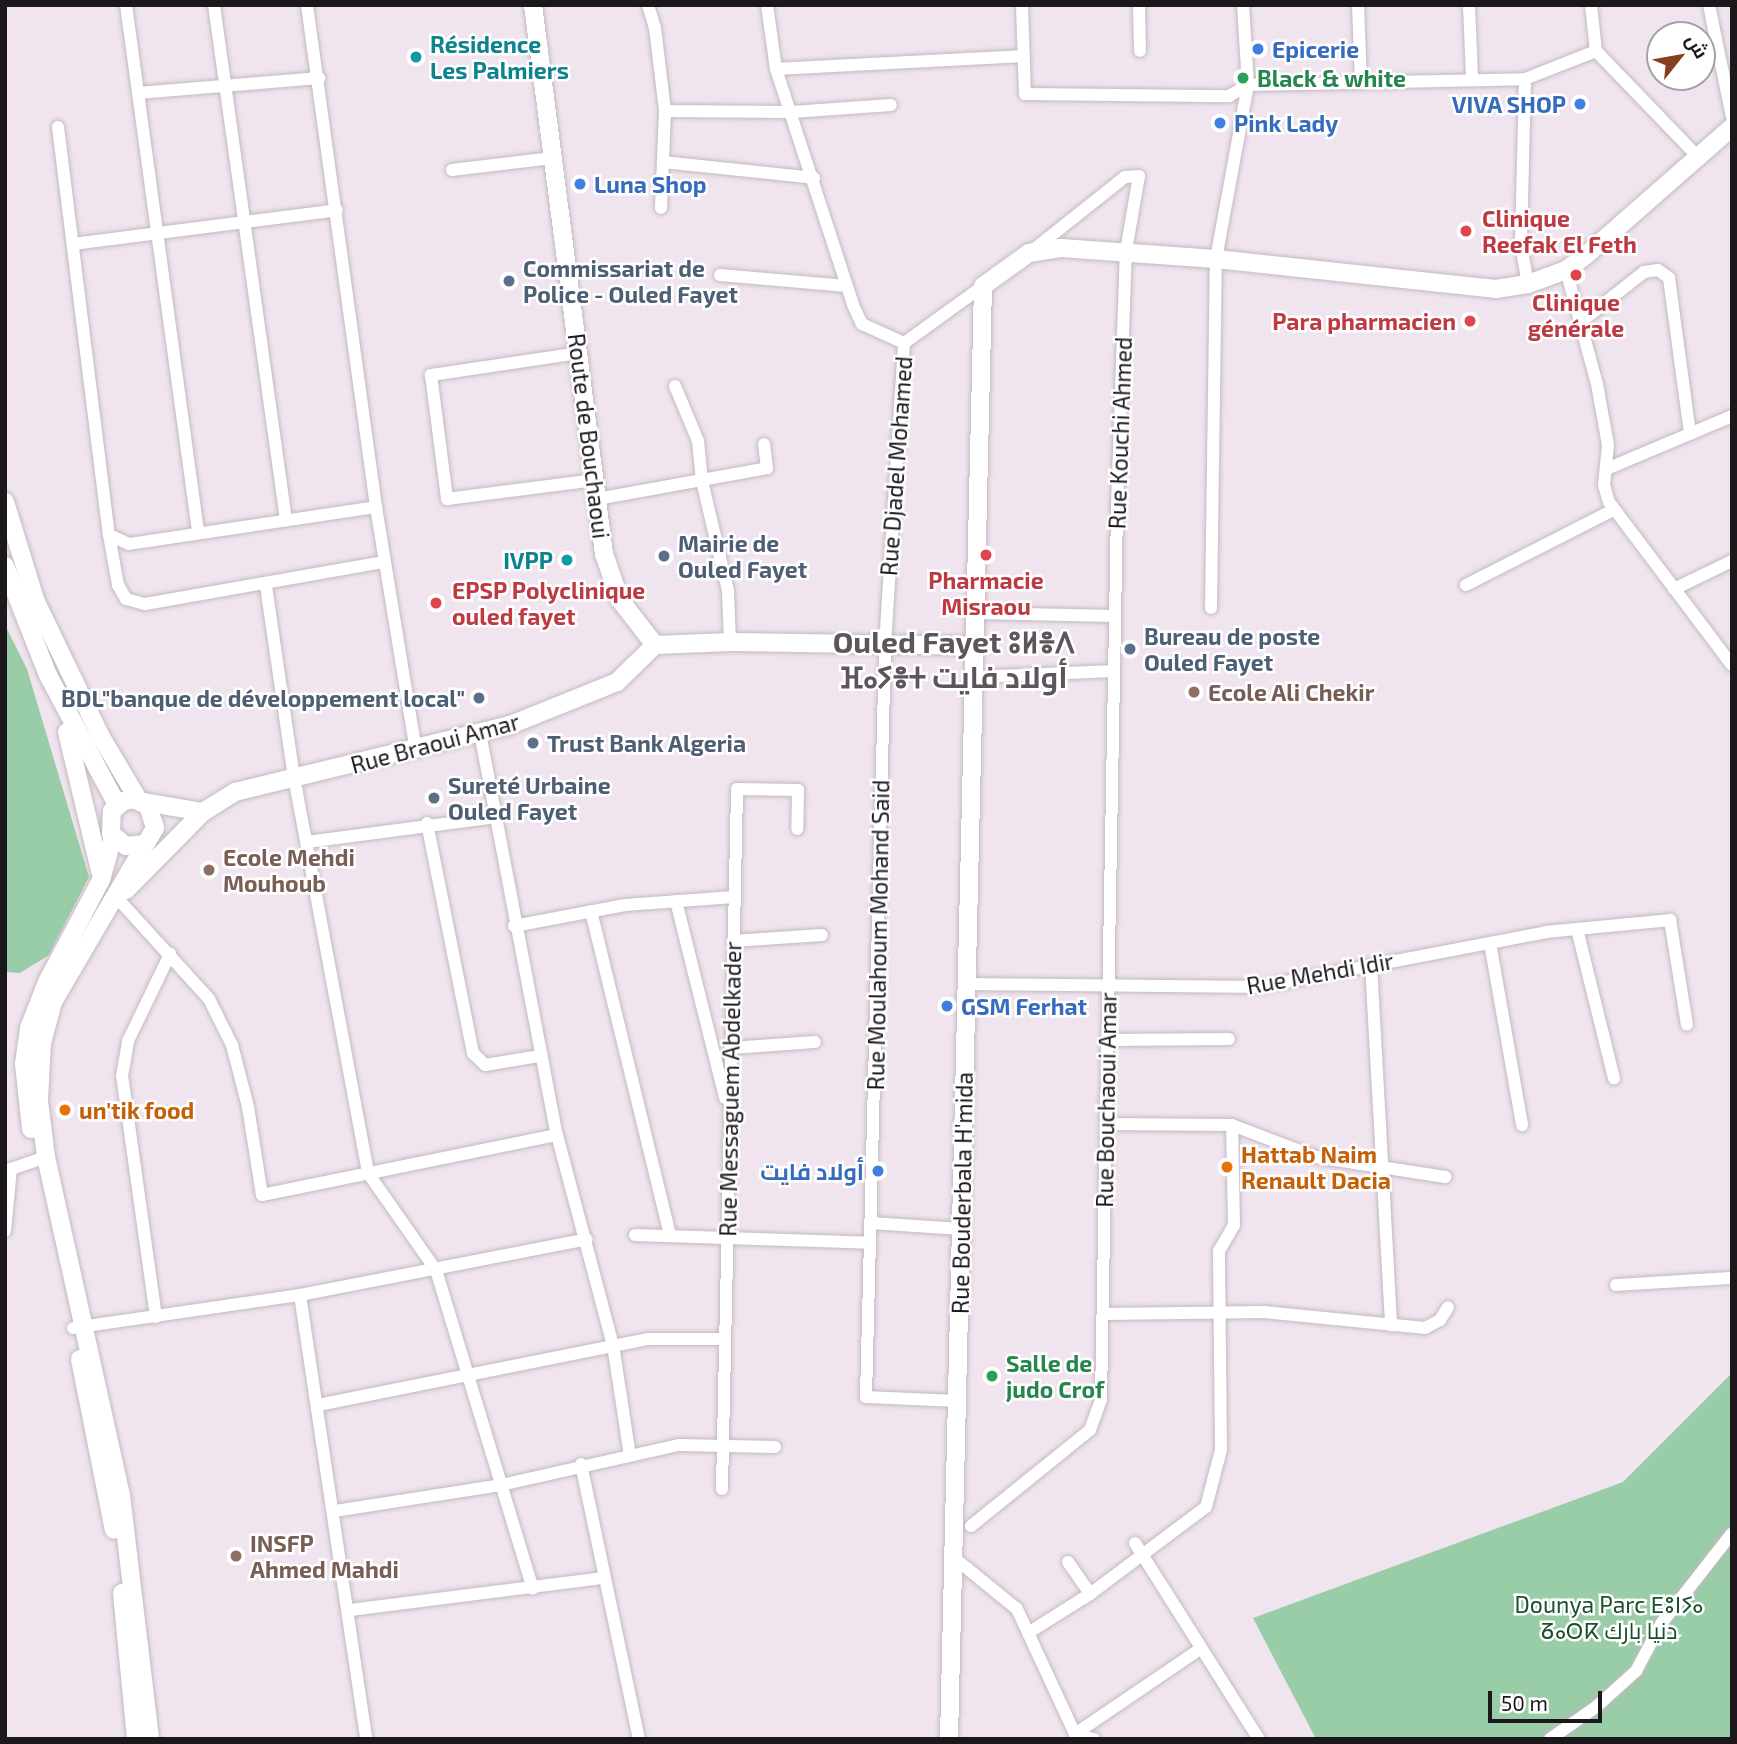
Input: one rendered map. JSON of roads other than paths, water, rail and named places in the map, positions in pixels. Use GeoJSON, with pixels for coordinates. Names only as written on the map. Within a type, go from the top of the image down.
{"type":"FeatureCollection","features":[{"type":"Feature","properties":{"kind":"main road","name":"Route de Bouchaoui"},"geometry":{"type":"LineString","coordinates":[[533,5],[604,554],[620,600],[655,645]]}},
{"type":"Feature","properties":{"kind":"main road"},"geometry":{"type":"LineString","coordinates":[[983,286],[1030,253],[1061,248],[1216,259],[1496,289],[1528,284],[1566,270],[1732,127]]}},
{"type":"Feature","properties":{"kind":"main road","name":"Rue Bouderbala H'mida"},"geometry":{"type":"LineString","coordinates":[[949,1739],[983,286]]}},
{"type":"Feature","properties":{"kind":"main road"},"geometry":{"type":"LineString","coordinates":[[5,502],[36,602],[100,735],[139,801],[156,821],[98,928],[53,1002],[42,1043],[39,1101],[41,1159]]}},
{"type":"Feature","properties":{"kind":"main road"},"geometry":{"type":"LineString","coordinates":[[5,566],[48,675],[76,767],[101,880]]}},
{"type":"Feature","properties":{"kind":"main road"},"geometry":{"type":"LineString","coordinates":[[655,645],[730,642],[974,646]]}},
{"type":"Feature","properties":{"kind":"main road","name":"Rue Braoui Amar"},"geometry":{"type":"LineString","coordinates":[[203,812],[235,792],[416,751],[480,733],[617,682],[655,645]]}},
{"type":"Feature","properties":{"kind":"main road"},"geometry":{"type":"LineString","coordinates":[[48,675],[117,805]]}},
{"type":"Feature","properties":{"kind":"main road"},"geometry":{"type":"LineString","coordinates":[[150,1739],[121,1495],[41,1159],[24,1064],[29,1028],[47,982],[101,880],[113,837],[109,819],[117,805],[139,801],[203,812]]}},
{"type":"Feature","properties":{"kind":"main road"},"geometry":{"type":"LineString","coordinates":[[113,837],[127,846],[144,843],[203,812]]}},
{"type":"Feature","properties":{"kind":"main road"},"geometry":{"type":"LineString","coordinates":[[98,928],[119,900],[203,812]]}},
{"type":"Feature","properties":{"kind":"main road"},"geometry":{"type":"LineString","coordinates":[[79,1327],[118,1550],[136,1739]]}},
{"type":"Feature","properties":{"kind":"main road"},"geometry":{"type":"LineString","coordinates":[[954,1548],[971,1526]]}},
{"type":"Feature","properties":{"kind":"street"},"geometry":{"type":"LineString","coordinates":[[126,5],[198,531]]}},
{"type":"Feature","properties":{"kind":"street"},"geometry":{"type":"LineString","coordinates":[[214,5],[247,220],[286,520]]}},
{"type":"Feature","properties":{"kind":"street"},"geometry":{"type":"LineString","coordinates":[[307,5],[384,562],[416,751]]}},
{"type":"Feature","properties":{"kind":"street"},"geometry":{"type":"LineString","coordinates":[[648,5],[655,28],[665,111],[661,208]]}},
{"type":"Feature","properties":{"kind":"street"},"geometry":{"type":"LineString","coordinates":[[767,5],[776,69],[814,178],[846,286],[862,324],[904,343]]}},
{"type":"Feature","properties":{"kind":"street"},"geometry":{"type":"LineString","coordinates":[[1022,5],[1025,94],[1229,96],[1248,85],[1472,78],[1525,79],[1596,51]]}},
{"type":"Feature","properties":{"kind":"street"},"geometry":{"type":"LineString","coordinates":[[1139,5],[1140,51]]}},
{"type":"Feature","properties":{"kind":"street"},"geometry":{"type":"LineString","coordinates":[[1211,608],[1216,259],[1248,85],[1243,5]]}},
{"type":"Feature","properties":{"kind":"street"},"geometry":{"type":"LineString","coordinates":[[1358,5],[1361,82]]}},
{"type":"Feature","properties":{"kind":"street"},"geometry":{"type":"LineString","coordinates":[[1469,5],[1472,78]]}},
{"type":"Feature","properties":{"kind":"street"},"geometry":{"type":"LineString","coordinates":[[1591,5],[1596,51],[1697,156]]}},
{"type":"Feature","properties":{"kind":"street"},"geometry":{"type":"LineString","coordinates":[[1709,5],[1732,117]]}},
{"type":"Feature","properties":{"kind":"street"},"geometry":{"type":"LineString","coordinates":[[776,69],[1024,56]]}},
{"type":"Feature","properties":{"kind":"street"},"geometry":{"type":"LineString","coordinates":[[138,93],[319,78]]}},
{"type":"Feature","properties":{"kind":"street"},"geometry":{"type":"LineString","coordinates":[[1525,79],[1521,244],[1528,284]]}},
{"type":"Feature","properties":{"kind":"street"},"geometry":{"type":"LineString","coordinates":[[665,111],[792,112],[891,104]]}},
{"type":"Feature","properties":{"kind":"street"},"geometry":{"type":"LineString","coordinates":[[58,127],[109,535],[118,585],[135,603],[267,586],[384,562]]}},
{"type":"Feature","properties":{"kind":"street"},"geometry":{"type":"LineString","coordinates":[[452,170],[552,158]]}},
{"type":"Feature","properties":{"kind":"street"},"geometry":{"type":"LineString","coordinates":[[663,162],[814,178]]}},
{"type":"Feature","properties":{"kind":"street","name":"Rue Kouchi Ahmed"},"geometry":{"type":"LineString","coordinates":[[1030,253],[1132,174],[1139,176],[1126,251],[1115,616]]}},
{"type":"Feature","properties":{"kind":"street"},"geometry":{"type":"LineString","coordinates":[[73,244],[337,210]]}},
{"type":"Feature","properties":{"kind":"street"},"geometry":{"type":"LineString","coordinates":[[1566,270],[1582,321],[1599,395],[1609,468],[1605,490],[1613,510],[1732,665]]}},
{"type":"Feature","properties":{"kind":"street"},"geometry":{"type":"LineString","coordinates":[[1582,321],[1644,272],[1658,270],[1669,278],[1690,434]]}},
{"type":"Feature","properties":{"kind":"street"},"geometry":{"type":"LineString","coordinates":[[720,275],[846,286]]}},
{"type":"Feature","properties":{"kind":"street","name":"Rue Djadel Mohamed"},"geometry":{"type":"LineString","coordinates":[[885,646],[904,343],[983,286]]}},
{"type":"Feature","properties":{"kind":"street"},"geometry":{"type":"LineString","coordinates":[[579,353],[431,375],[447,499],[595,480]]}},
{"type":"Feature","properties":{"kind":"street"},"geometry":{"type":"LineString","coordinates":[[675,386],[698,441],[702,481],[728,591],[730,642]]}},
{"type":"Feature","properties":{"kind":"street"},"geometry":{"type":"LineString","coordinates":[[1609,468],[1732,416]]}},
{"type":"Feature","properties":{"kind":"street"},"geometry":{"type":"LineString","coordinates":[[597,499],[767,468],[764,444]]}},
{"type":"Feature","properties":{"kind":"street"},"geometry":{"type":"LineString","coordinates":[[109,535],[129,544],[198,531],[376,507]]}},
{"type":"Feature","properties":{"kind":"street"},"geometry":{"type":"LineString","coordinates":[[1466,585],[1613,510]]}},
{"type":"Feature","properties":{"kind":"street"},"geometry":{"type":"LineString","coordinates":[[1674,589],[1732,561]]}},
{"type":"Feature","properties":{"kind":"street"},"geometry":{"type":"LineString","coordinates":[[267,586],[294,777],[368,1173],[436,1270],[466,1376],[533,1589]]}},
{"type":"Feature","properties":{"kind":"street"},"geometry":{"type":"LineString","coordinates":[[977,613],[1115,616]]}},
{"type":"Feature","properties":{"kind":"street","name":"Rue Bouchaoui Amar"},"geometry":{"type":"LineString","coordinates":[[971,1526],[1090,1430],[1101,1399],[1115,616]]}},
{"type":"Feature","properties":{"kind":"street","name":"Rue Moulahoum Mohand Said"},"geometry":{"type":"LineString","coordinates":[[885,646],[866,1397],[957,1401]]}},
{"type":"Feature","properties":{"kind":"street"},"geometry":{"type":"LineString","coordinates":[[974,677],[1114,671]]}},
{"type":"Feature","properties":{"kind":"street"},"geometry":{"type":"LineString","coordinates":[[480,733],[540,1056],[557,1135],[613,1345],[630,1456]]}},
{"type":"Feature","properties":{"kind":"street","name":"Rue Messaguem Abdelkader"},"geometry":{"type":"LineString","coordinates":[[722,1489],[737,789],[798,790],[797,829]]}},
{"type":"Feature","properties":{"kind":"street"},"geometry":{"type":"LineString","coordinates":[[307,842],[427,823],[496,817]]}},
{"type":"Feature","properties":{"kind":"street"},"geometry":{"type":"LineString","coordinates":[[427,823],[472,1053],[485,1065],[540,1056]]}},
{"type":"Feature","properties":{"kind":"street"},"geometry":{"type":"LineString","coordinates":[[514,926],[591,911],[734,897]]}},
{"type":"Feature","properties":{"kind":"street"},"geometry":{"type":"LineString","coordinates":[[119,900],[209,999],[232,1045],[248,1107],[262,1195],[557,1135]]}},
{"type":"Feature","properties":{"kind":"street"},"geometry":{"type":"LineString","coordinates":[[676,901],[729,1115]]}},
{"type":"Feature","properties":{"kind":"street"},"geometry":{"type":"LineString","coordinates":[[591,911],[670,1234]]}},
{"type":"Feature","properties":{"kind":"street","name":"Rue Mehdi Idir"},"geometry":{"type":"LineString","coordinates":[[968,984],[1259,987],[1490,943],[1577,929],[1670,920],[1686,1025]]}},
{"type":"Feature","properties":{"kind":"street"},"geometry":{"type":"LineString","coordinates":[[1577,929],[1614,1077]]}},
{"type":"Feature","properties":{"kind":"street"},"geometry":{"type":"LineString","coordinates":[[733,941],[822,935]]}},
{"type":"Feature","properties":{"kind":"street"},"geometry":{"type":"LineString","coordinates":[[1490,943],[1522,1125]]}},
{"type":"Feature","properties":{"kind":"street"},"geometry":{"type":"LineString","coordinates":[[156,1317],[122,1076],[128,1041],[170,954]]}},
{"type":"Feature","properties":{"kind":"street"},"geometry":{"type":"LineString","coordinates":[[1371,965],[1391,1325]]}},
{"type":"Feature","properties":{"kind":"street"},"geometry":{"type":"LineString","coordinates":[[1107,1040],[1229,1039]]}},
{"type":"Feature","properties":{"kind":"street"},"geometry":{"type":"LineString","coordinates":[[731,1048],[816,1042]]}},
{"type":"Feature","properties":{"kind":"street"},"geometry":{"type":"LineString","coordinates":[[1106,1124],[1232,1125],[1317,1157],[1384,1164],[1445,1177]]}},
{"type":"Feature","properties":{"kind":"street"},"geometry":{"type":"LineString","coordinates":[[1028,1633],[1090,1594],[1206,1507],[1216,1475],[1221,1438],[1217,1314],[1219,1251],[1234,1225],[1232,1125]]}},
{"type":"Feature","properties":{"kind":"street"},"geometry":{"type":"LineString","coordinates":[[5,1231],[10,1172],[41,1159]]}},
{"type":"Feature","properties":{"kind":"street"},"geometry":{"type":"LineString","coordinates":[[871,1223],[961,1229]]}},
{"type":"Feature","properties":{"kind":"street"},"geometry":{"type":"LineString","coordinates":[[635,1234],[727,1235],[870,1243]]}},
{"type":"Feature","properties":{"kind":"street"},"geometry":{"type":"LineString","coordinates":[[79,1327],[300,1295],[587,1240]]}},
{"type":"Feature","properties":{"kind":"street"},"geometry":{"type":"LineString","coordinates":[[1616,1285],[1732,1278]]}},
{"type":"Feature","properties":{"kind":"street"},"geometry":{"type":"LineString","coordinates":[[300,1295],[350,1610],[366,1739]]}},
{"type":"Feature","properties":{"kind":"street"},"geometry":{"type":"LineString","coordinates":[[1102,1314],[1264,1312],[1425,1328],[1440,1320],[1448,1307]]}},
{"type":"Feature","properties":{"kind":"street"},"geometry":{"type":"LineString","coordinates":[[318,1405],[648,1339],[725,1339]]}},
{"type":"Feature","properties":{"kind":"street"},"geometry":{"type":"LineString","coordinates":[[335,1511],[501,1485],[679,1445],[775,1447]]}},
{"type":"Feature","properties":{"kind":"street"},"geometry":{"type":"LineString","coordinates":[[581,1465],[639,1739]]}},
{"type":"Feature","properties":{"kind":"street"},"geometry":{"type":"LineString","coordinates":[[1550,1739],[1596,1707],[1636,1671],[1661,1624],[1732,1533]]}},
{"type":"Feature","properties":{"kind":"street"},"geometry":{"type":"LineString","coordinates":[[1135,1543],[1259,1739]]}},
{"type":"Feature","properties":{"kind":"street"},"geometry":{"type":"LineString","coordinates":[[954,1548],[1017,1609],[1075,1734]]}},
{"type":"Feature","properties":{"kind":"street"},"geometry":{"type":"LineString","coordinates":[[1068,1562],[1090,1594]]}},
{"type":"Feature","properties":{"kind":"street"},"geometry":{"type":"LineString","coordinates":[[350,1610],[604,1578]]}},
{"type":"Feature","properties":{"kind":"street"},"geometry":{"type":"LineString","coordinates":[[1075,1734],[1200,1649]]}},
{"type":"Feature","properties":{"kind":"street"},"geometry":{"type":"LineString","coordinates":[[1075,1734],[1094,1739]]}},
{"type":"Feature","properties":{"kind":"place","name":"Epicerie"},"geometry":{"type":"Point","coordinates":[1258,49]}},
{"type":"Feature","properties":{"kind":"place","name":"Résidence Les Palmiers"},"geometry":{"type":"Point","coordinates":[416,57]}},
{"type":"Feature","properties":{"kind":"place","name":"Black & white"},"geometry":{"type":"Point","coordinates":[1243,78]}},
{"type":"Feature","properties":{"kind":"place","name":"VIVA SHOP"},"geometry":{"type":"Point","coordinates":[1580,104]}},
{"type":"Feature","properties":{"kind":"place","name":"Pink Lady"},"geometry":{"type":"Point","coordinates":[1220,123]}},
{"type":"Feature","properties":{"kind":"place","name":"Luna Shop"},"geometry":{"type":"Point","coordinates":[580,184]}},
{"type":"Feature","properties":{"kind":"place","name":"Clinique Reefak El Feth"},"geometry":{"type":"Point","coordinates":[1466,231]}},
{"type":"Feature","properties":{"kind":"place","name":"Clinique générale"},"geometry":{"type":"Point","coordinates":[1576,275]}},
{"type":"Feature","properties":{"kind":"place","name":"Commissariat de Police - Ouled Fayet"},"geometry":{"type":"Point","coordinates":[509,281]}},
{"type":"Feature","properties":{"kind":"place","name":"Para pharmacien"},"geometry":{"type":"Point","coordinates":[1470,321]}},
{"type":"Feature","properties":{"kind":"place","name":"Pharmacie Misraou"},"geometry":{"type":"Point","coordinates":[986,555]}},
{"type":"Feature","properties":{"kind":"place","name":"Mairie de Ouled Fayet"},"geometry":{"type":"Point","coordinates":[664,556]}},
{"type":"Feature","properties":{"kind":"place","name":"IVPP"},"geometry":{"type":"Point","coordinates":[567,560]}},
{"type":"Feature","properties":{"kind":"place","name":"EPSP Polyclinique ouled fayet"},"geometry":{"type":"Point","coordinates":[436,603]}},
{"type":"Feature","properties":{"kind":"place","name":"Bureau de poste Ouled Fayet"},"geometry":{"type":"Point","coordinates":[1130,649]}},
{"type":"Feature","properties":{"kind":"place","name":"Ecole Ali Chekir"},"geometry":{"type":"Point","coordinates":[1194,692]}},
{"type":"Feature","properties":{"kind":"place","name":"BDL\"banque de développement local\""},"geometry":{"type":"Point","coordinates":[479,698]}},
{"type":"Feature","properties":{"kind":"place","name":"Trust Bank Algeria"},"geometry":{"type":"Point","coordinates":[533,743]}},
{"type":"Feature","properties":{"kind":"place","name":"Sureté Urbaine Ouled Fayet"},"geometry":{"type":"Point","coordinates":[434,798]}},
{"type":"Feature","properties":{"kind":"place","name":"Ecole Mehdi Mouhoub"},"geometry":{"type":"Point","coordinates":[209,870]}},
{"type":"Feature","properties":{"kind":"place","name":"GSM Ferhat"},"geometry":{"type":"Point","coordinates":[947,1006]}},
{"type":"Feature","properties":{"kind":"place","name":"un'tik food"},"geometry":{"type":"Point","coordinates":[65,1110]}},
{"type":"Feature","properties":{"kind":"place","name":"Hattab Naim Renault Dacia"},"geometry":{"type":"Point","coordinates":[1227,1167]}},
{"type":"Feature","properties":{"kind":"place","name":"أولاد فايت"},"geometry":{"type":"Point","coordinates":[878,1171]}},
{"type":"Feature","properties":{"kind":"place","name":"Salle de judo Crof"},"geometry":{"type":"Point","coordinates":[992,1376]}},
{"type":"Feature","properties":{"kind":"place","name":"INSFP Ahmed Mahdi"},"geometry":{"type":"Point","coordinates":[236,1556]}},
{"type":"Feature","properties":{"kind":"district","name":"Ouled Fayet ⵓⵍⴻⴷ ⴼⴰⵢⴻⵜ أولاد فايت"},"geometry":{"type":"Point","coordinates":[954,658]}},
{"type":"Feature","properties":{"kind":"park label","name":"Dounya Parc ⴹⵓⵏⵢⴰ ⵒⴰⵔⴽ دنيا بارك"},"geometry":{"type":"Point","coordinates":[1609,1617]}}]}
